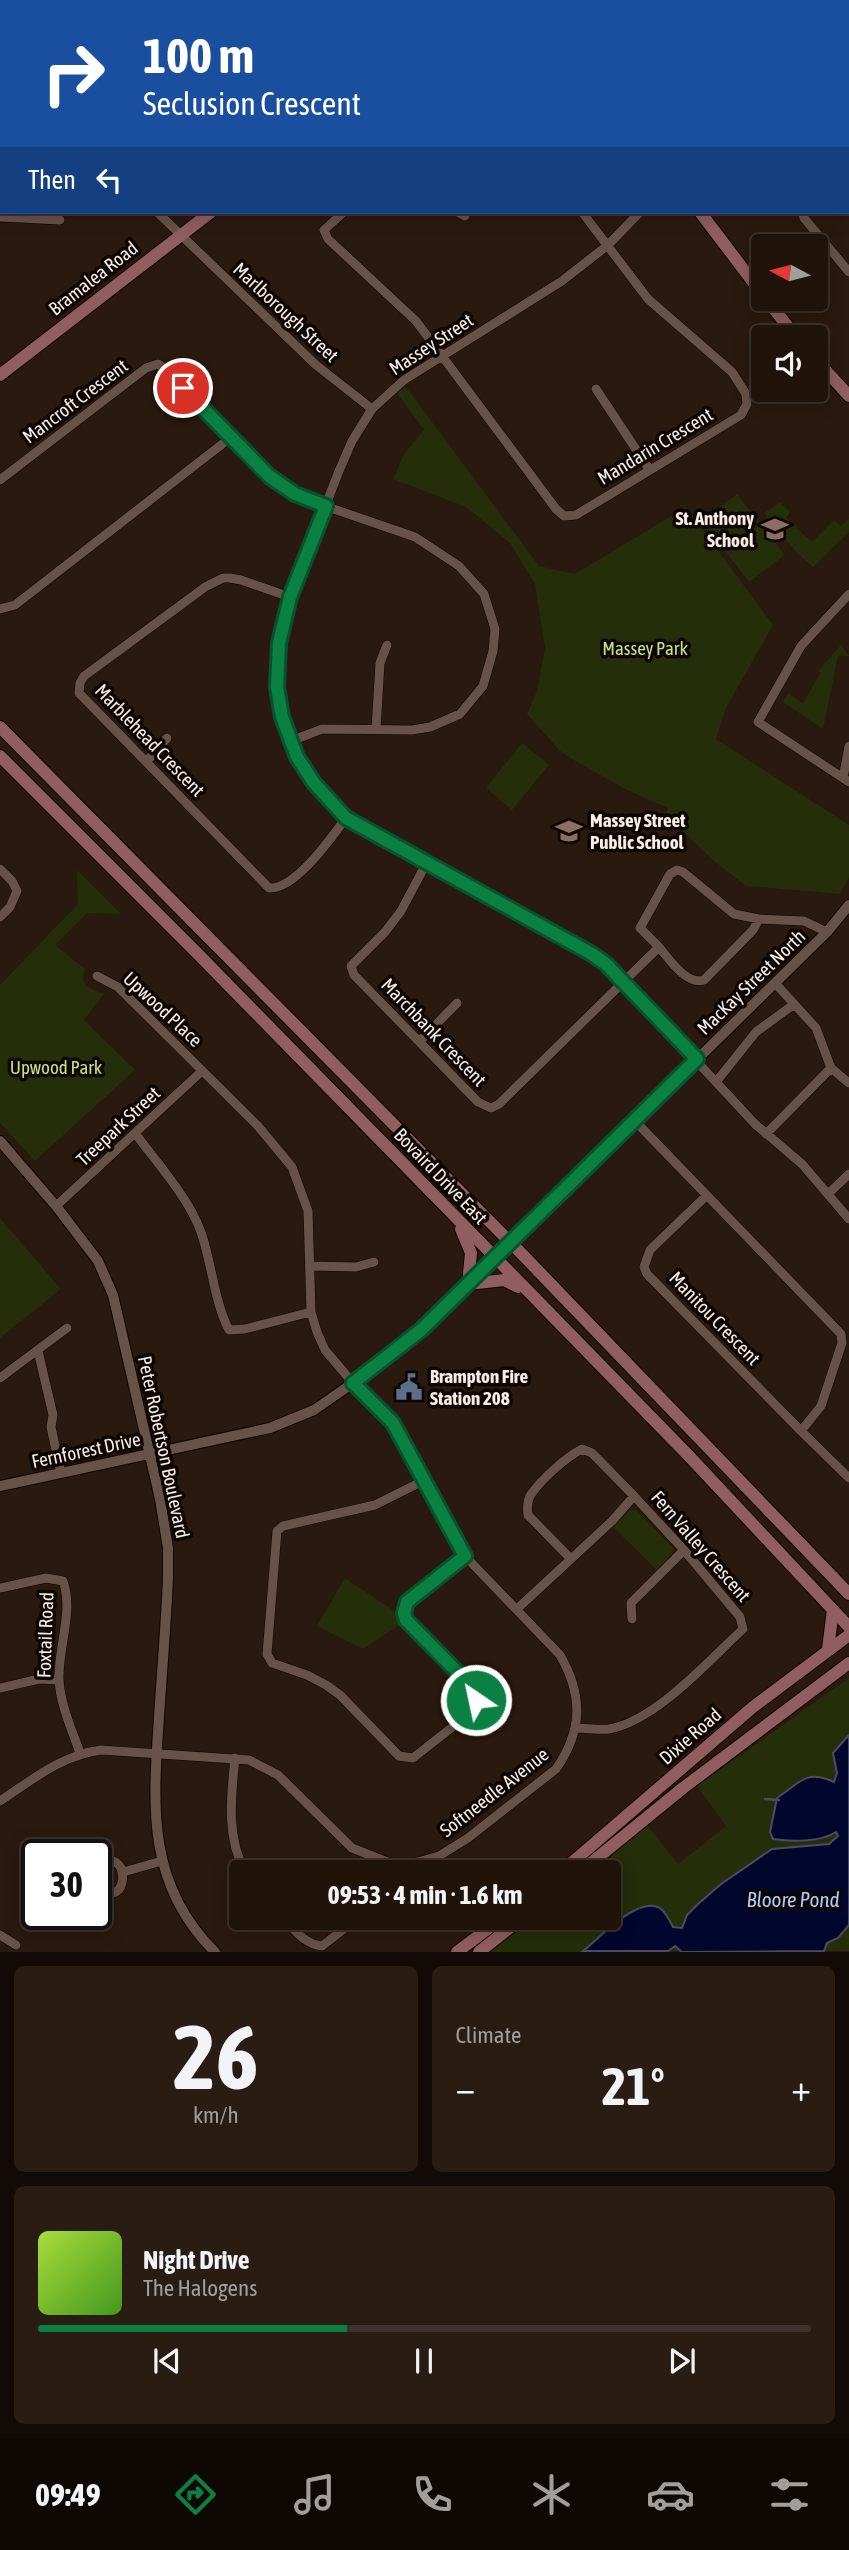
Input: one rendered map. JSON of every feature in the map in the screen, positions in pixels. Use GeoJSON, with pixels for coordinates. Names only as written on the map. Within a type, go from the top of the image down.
{"type":"FeatureCollection","features":[{"type":"Feature","properties":{"kind":"main road","name":"Bramalea Road"},"geometry":{"type":"LineString","coordinates":[[0,375],[208,214]]}},
{"type":"Feature","properties":{"kind":"main road"},"geometry":{"type":"LineString","coordinates":[[702,214],[751,279]]}},
{"type":"Feature","properties":{"kind":"main road"},"geometry":{"type":"LineString","coordinates":[[828,373],[849,396]]}},
{"type":"Feature","properties":{"kind":"main road","name":"Bovaird Drive East"},"geometry":{"type":"LineString","coordinates":[[0,727],[511,1244],[848,1592]]}},
{"type":"Feature","properties":{"kind":"main road","name":"Bovaird Drive East"},"geometry":{"type":"LineString","coordinates":[[0,756],[195,951],[689,1456],[849,1627]]}},
{"type":"Feature","properties":{"kind":"main road"},"geometry":{"type":"LineString","coordinates":[[454,1217],[471,1251],[468,1284],[504,1280],[530,1293]]}},
{"type":"Feature","properties":{"kind":"main road"},"geometry":{"type":"LineString","coordinates":[[828,1649],[833,1610]]}},
{"type":"Feature","properties":{"kind":"main road","name":"Dixie Road"},"geometry":{"type":"LineString","coordinates":[[575,1860],[753,1707],[849,1635]]}},
{"type":"Feature","properties":{"kind":"main road","name":"Dixie Road"},"geometry":{"type":"LineString","coordinates":[[595,1860],[670,1799],[847,1666]]}},
{"type":"Feature","properties":{"kind":"main road"},"geometry":{"type":"LineString","coordinates":[[660,1787],[670,1799]]}},
{"type":"Feature","properties":{"kind":"main road"},"geometry":{"type":"LineString","coordinates":[[457,1951],[486,1930]]}},
{"type":"Feature","properties":{"kind":"main road"},"geometry":{"type":"LineString","coordinates":[[479,1951],[506,1930]]}},
{"type":"Feature","properties":{"kind":"street","name":"Marlborough Street"},"geometry":{"type":"LineString","coordinates":[[159,214],[316,365],[372,410]]}},
{"type":"Feature","properties":{"kind":"street"},"geometry":{"type":"LineString","coordinates":[[342,214],[324,230],[328,239],[416,321],[442,355]]}},
{"type":"Feature","properties":{"kind":"street","name":"Mandarin Crescent"},"geometry":{"type":"LineString","coordinates":[[442,355],[556,509],[564,516],[576,515],[741,415],[747,404],[746,394],[732,372],[648,299],[584,214]]}},
{"type":"Feature","properties":{"kind":"street","name":"Massey Street"},"geometry":{"type":"LineString","coordinates":[[638,214],[608,245],[562,281],[404,380],[372,410],[352,441],[290,597],[279,643],[277,687],[282,717],[297,757],[314,783],[346,818],[592,954],[624,982],[766,1134],[802,1164],[849,1219]]}},
{"type":"Feature","properties":{"kind":"street"},"geometry":{"type":"LineString","coordinates":[[803,214],[849,272]]}},
{"type":"Feature","properties":{"kind":"street"},"geometry":{"type":"LineString","coordinates":[[0,217],[60,220]]}},
{"type":"Feature","properties":{"kind":"street","name":"Mancroft Crescent"},"geometry":{"type":"LineString","coordinates":[[0,480],[146,368],[158,365],[168,371],[230,438],[283,488],[326,506]]}},
{"type":"Feature","properties":{"kind":"street"},"geometry":{"type":"LineString","coordinates":[[596,389],[649,469]]}},
{"type":"Feature","properties":{"kind":"street"},"geometry":{"type":"LineString","coordinates":[[0,609],[15,605],[230,438]]}},
{"type":"Feature","properties":{"kind":"street"},"geometry":{"type":"LineString","coordinates":[[291,741],[322,729],[421,729],[460,714],[482,685],[494,651],[495,629],[484,594],[459,566],[415,537],[326,506]]}},
{"type":"Feature","properties":{"kind":"street","name":"Marblehead Crescent"},"geometry":{"type":"LineString","coordinates":[[290,597],[241,580],[223,578],[205,587],[84,676],[79,693],[269,888],[278,889],[288,884],[322,849],[346,818]]}},
{"type":"Feature","properties":{"kind":"street"},"geometry":{"type":"LineString","coordinates":[[849,594],[801,646],[758,722],[846,780],[849,746]]}},
{"type":"Feature","properties":{"kind":"street"},"geometry":{"type":"LineString","coordinates":[[376,729],[380,663],[387,645]]}},
{"type":"Feature","properties":{"kind":"street"},"geometry":{"type":"LineString","coordinates":[[146,762],[167,738]]}},
{"type":"Feature","properties":{"kind":"street","name":"Marchbank Crescent"},"geometry":{"type":"LineString","coordinates":[[427,862],[401,911],[385,932],[351,966],[354,975],[478,1102],[491,1108],[499,1104],[624,982]]}},
{"type":"Feature","properties":{"kind":"street"},"geometry":{"type":"LineString","coordinates":[[0,869],[12,881],[17,891],[9,907],[0,916]]}},
{"type":"Feature","properties":{"kind":"street"},"geometry":{"type":"LineString","coordinates":[[760,919],[753,930],[704,979],[697,982],[689,979],[640,928],[670,874],[677,870],[734,914],[760,919],[804,921],[827,932]]}},
{"type":"Feature","properties":{"kind":"street","name":"MacKay Street North"},"geometry":{"type":"LineString","coordinates":[[495,1259],[827,932],[849,905]]}},
{"type":"Feature","properties":{"kind":"street"},"geometry":{"type":"LineString","coordinates":[[624,982],[659,947]]}},
{"type":"Feature","properties":{"kind":"street","name":"Upwood Place"},"geometry":{"type":"LineString","coordinates":[[97,976],[118,987],[257,1125],[292,1167],[309,1211],[311,1266]]}},
{"type":"Feature","properties":{"kind":"street"},"geometry":{"type":"LineString","coordinates":[[775,983],[816,1028],[831,1068],[849,1083]]}},
{"type":"Feature","properties":{"kind":"street"},"geometry":{"type":"LineString","coordinates":[[420,1041],[457,1003]]}},
{"type":"Feature","properties":{"kind":"street"},"geometry":{"type":"LineString","coordinates":[[716,1082],[756,1032],[793,1005]]}},
{"type":"Feature","properties":{"kind":"street"},"geometry":{"type":"LineString","coordinates":[[766,1134],[831,1068]]}},
{"type":"Feature","properties":{"kind":"street","name":"Treepark Street"},"geometry":{"type":"LineString","coordinates":[[57,1206],[202,1071]]}},
{"type":"Feature","properties":{"kind":"street"},"geometry":{"type":"LineString","coordinates":[[634,1121],[841,1335],[842,1343],[821,1406],[801,1431]]}},
{"type":"Feature","properties":{"kind":"street"},"geometry":{"type":"LineString","coordinates":[[135,1133],[196,1220],[223,1318],[229,1330],[245,1329],[312,1312]]}},
{"type":"Feature","properties":{"kind":"street","name":"Peter Robertson Boulevard"},"geometry":{"type":"LineString","coordinates":[[0,1141],[57,1206],[98,1261],[113,1295],[151,1455],[169,1563],[154,1815],[162,1861],[184,1912],[215,1951]]}},
{"type":"Feature","properties":{"kind":"street"},"geometry":{"type":"LineString","coordinates":[[828,1194],[849,1174]]}},
{"type":"Feature","properties":{"kind":"street","name":"Manitou Crescent"},"geometry":{"type":"LineString","coordinates":[[706,1196],[650,1250],[644,1267],[647,1274],[849,1478]]}},
{"type":"Feature","properties":{"kind":"street","name":"Fernforest Drive"},"geometry":{"type":"LineString","coordinates":[[0,1486],[270,1428],[306,1414],[353,1383],[421,1330],[495,1259]]}},
{"type":"Feature","properties":{"kind":"street"},"geometry":{"type":"LineString","coordinates":[[311,1266],[356,1267],[374,1262]]}},
{"type":"Feature","properties":{"kind":"street","name":"Softneedle Avenue"},"geometry":{"type":"LineString","coordinates":[[311,1266],[312,1312],[317,1332],[326,1350],[353,1383],[393,1423],[465,1556],[560,1655],[576,1691],[576,1728],[565,1756],[556,1769],[468,1838],[439,1856],[427,1860]]}},
{"type":"Feature","properties":{"kind":"street"},"geometry":{"type":"LineString","coordinates":[[1,1379],[67,1328]]}},
{"type":"Feature","properties":{"kind":"street"},"geometry":{"type":"LineString","coordinates":[[38,1351],[53,1415],[51,1427],[61,1473]]}},
{"type":"Feature","properties":{"kind":"street","name":"Fern Valley Crescent"},"geometry":{"type":"LineString","coordinates":[[570,1558],[528,1514],[527,1507],[530,1495],[570,1455],[582,1450],[593,1453],[684,1550],[740,1617],[743,1629],[704,1668],[646,1713],[609,1729],[576,1728]]}},
{"type":"Feature","properties":{"kind":"street"},"geometry":{"type":"LineString","coordinates":[[425,1480],[375,1505],[283,1526],[277,1531],[267,1654],[272,1663],[326,1685],[340,1695],[399,1756],[413,1758],[474,1710],[476,1700],[473,1688],[406,1620],[404,1613],[407,1602],[465,1556]]}},
{"type":"Feature","properties":{"kind":"street"},"geometry":{"type":"LineString","coordinates":[[517,1609],[612,1521],[634,1496]]}},
{"type":"Feature","properties":{"kind":"street"},"geometry":{"type":"LineString","coordinates":[[632,1619],[631,1604],[684,1550]]}},
{"type":"Feature","properties":{"kind":"street","name":"Foxtail Road"},"geometry":{"type":"LineString","coordinates":[[0,1588],[46,1578],[63,1581],[67,1600],[59,1680],[66,1715],[80,1753]]}},
{"type":"Feature","properties":{"kind":"street"},"geometry":{"type":"LineString","coordinates":[[0,1688],[39,1679],[59,1680]]}},
{"type":"Feature","properties":{"kind":"street","name":"Softneedle Avenue"},"geometry":{"type":"LineString","coordinates":[[80,1753],[101,1750],[249,1760],[278,1775],[352,1848],[374,1860]]}},
{"type":"Feature","properties":{"kind":"street"},"geometry":{"type":"LineString","coordinates":[[0,1801],[56,1764],[80,1753]]}},
{"type":"Feature","properties":{"kind":"street"},"geometry":{"type":"LineString","coordinates":[[235,1758],[230,1802],[231,1826],[240,1860]]}},
{"type":"Feature","properties":{"kind":"street"},"geometry":{"type":"LineString","coordinates":[[123,1872],[162,1861]]}},
{"type":"Feature","properties":{"kind":"street"},"geometry":{"type":"LineString","coordinates":[[112,1862],[123,1872],[123,1882],[118,1890],[112,1892]]}},
{"type":"Feature","properties":{"kind":"street"},"geometry":{"type":"LineString","coordinates":[[294,1930],[305,1941],[322,1946],[343,1930]]}},
{"type":"Feature","properties":{"kind":"street"},"geometry":{"type":"LineString","coordinates":[[0,1935],[16,1945]]}},
{"type":"Feature","properties":{"kind":"green space","name":"Massey Park"},"geometry":{"type":"Polygon","coordinates":[[[406,387],[539,566],[575,574],[686,507],[773,625],[726,708],[716,739],[849,825],[849,877],[840,894],[746,886],[714,861],[666,815],[668,808],[625,789],[570,758],[559,750],[527,714],[537,691],[545,648],[535,584],[510,543],[466,507],[393,479],[404,454],[424,430],[397,393],[406,387]]]}},
{"type":"Feature","properties":{"kind":"green space"},"geometry":{"type":"Polygon","coordinates":[[[737,494],[785,555],[749,582],[702,521],[737,494]]]}},
{"type":"Feature","properties":{"kind":"green space"},"geometry":{"type":"Polygon","coordinates":[[[780,502],[790,512],[786,518],[812,542],[834,520],[841,526],[849,519],[849,532],[813,567],[796,552],[764,513],[780,502]]]}},
{"type":"Feature","properties":{"kind":"green space"},"geometry":{"type":"Polygon","coordinates":[[[841,645],[849,656],[838,656],[823,729],[783,702],[788,693],[803,704],[820,673],[818,671],[841,645]]]}},
{"type":"Feature","properties":{"kind":"green space"},"geometry":{"type":"Polygon","coordinates":[[[522,743],[549,765],[512,810],[486,788],[522,743]]]}},
{"type":"Feature","properties":{"kind":"green space","name":"Upwood Park"},"geometry":{"type":"Polygon","coordinates":[[[77,870],[121,914],[87,913],[55,945],[85,969],[83,979],[87,986],[104,994],[84,1020],[135,1070],[35,1161],[0,1123],[0,985],[78,904],[77,870]]]}},
{"type":"Feature","properties":{"kind":"green space"},"geometry":{"type":"Polygon","coordinates":[[[0,1218],[61,1289],[0,1338],[0,1218]]]}},
{"type":"Feature","properties":{"kind":"green space"},"geometry":{"type":"Polygon","coordinates":[[[631,1510],[636,1510],[675,1550],[657,1570],[613,1527],[631,1510]]]}},
{"type":"Feature","properties":{"kind":"green space"},"geometry":{"type":"Polygon","coordinates":[[[345,1578],[393,1610],[399,1625],[363,1649],[317,1626],[345,1578]]]}},
{"type":"Feature","properties":{"kind":"green space"},"geometry":{"type":"Polygon","coordinates":[[[849,1678],[849,1951],[483,1952],[511,1930],[621,1930],[621,1860],[602,1860],[647,1825],[678,1864],[726,1826],[697,1786],[849,1678]]]}},
{"type":"Feature","properties":{"kind":"water","name":"Bloore Pond"},"geometry":{"type":"Polygon","coordinates":[[[849,1735],[849,1925],[838,1938],[827,1943],[824,1951],[682,1952],[675,1946],[668,1951],[583,1951],[608,1930],[621,1930],[621,1919],[642,1907],[661,1909],[673,1927],[682,1928],[687,1915],[698,1904],[721,1884],[772,1849],[829,1844],[838,1836],[836,1832],[822,1838],[797,1841],[773,1839],[770,1832],[777,1798],[798,1782],[810,1777],[834,1782],[837,1773],[833,1753],[849,1735]]]}},
{"type":"Feature","properties":{"kind":"waterway"},"geometry":{"type":"LineString","coordinates":[[765,1799],[779,1800]]}},
{"type":"Feature","properties":{"kind":"place","name":"St. Anthony School"},"geometry":{"type":"Point","coordinates":[775,529]}},
{"type":"Feature","properties":{"kind":"place","name":"Massey Street Public School"},"geometry":{"type":"Point","coordinates":[569,831]}},
{"type":"Feature","properties":{"kind":"place","name":"Brampton Fire Station 208"},"geometry":{"type":"Point","coordinates":[409,1387]}},
{"type":"Feature","properties":{"kind":"route"},"geometry":{"type":"LineString","coordinates":[[183,388],[230,438],[283,488],[326,506],[285,615],[279,643],[277,687],[282,717],[297,757],[314,783],[346,818],[606,964],[697,1059],[421,1330],[353,1383],[393,1423],[465,1556],[407,1602],[404,1613],[406,1620],[473,1688],[476,1700]]}}]}
